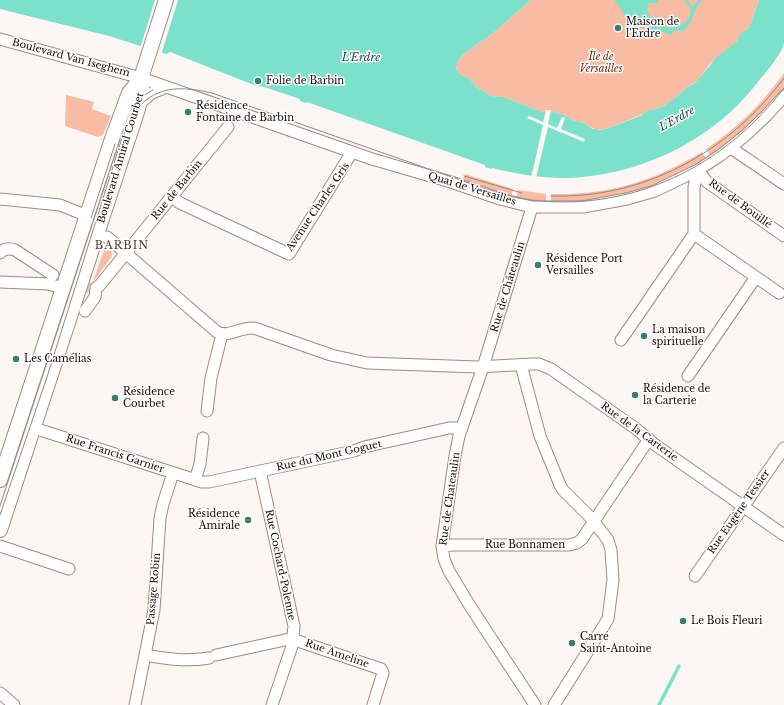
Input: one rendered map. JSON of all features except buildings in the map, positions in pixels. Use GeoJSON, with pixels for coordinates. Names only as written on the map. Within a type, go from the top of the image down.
{"type":"FeatureCollection","features":[{"type":"Feature","properties":{"kind":"street"},"geometry":{"type":"LineString","coordinates":[[142,78],[166,0]]}},
{"type":"Feature","properties":{"kind":"street","name":"Boulevard Van Iseghem"},"geometry":{"type":"LineString","coordinates":[[0,39],[142,78]]}},
{"type":"Feature","properties":{"kind":"street","name":"Quai de Versailles"},"geometry":{"type":"LineString","coordinates":[[142,78],[352,152],[451,182],[500,199],[532,206],[583,207],[627,199],[654,191],[712,162],[731,148],[767,116],[784,96]]}},
{"type":"Feature","properties":{"kind":"street","name":"Boulevard Amiral Courbet"},"geometry":{"type":"LineString","coordinates":[[0,530],[140,103],[142,78]]}},
{"type":"Feature","properties":{"kind":"street","name":"Boulevard Amiral Courbet"},"geometry":{"type":"LineString","coordinates":[[0,480],[115,132],[129,93],[142,78]]}},
{"type":"Feature","properties":{"kind":"street"},"geometry":{"type":"LineString","coordinates":[[140,103],[152,93],[167,87]]}},
{"type":"Feature","properties":{"kind":"street","name":"Rue de Barbin"},"geometry":{"type":"LineString","coordinates":[[86,312],[95,297],[93,288],[100,285],[228,126]]}},
{"type":"Feature","properties":{"kind":"street"},"geometry":{"type":"LineString","coordinates":[[731,148],[784,184]]}},
{"type":"Feature","properties":{"kind":"street","name":"Avenue Charles Gris"},"geometry":{"type":"LineString","coordinates":[[172,197],[288,254],[352,152]]}},
{"type":"Feature","properties":{"kind":"street"},"geometry":{"type":"LineString","coordinates":[[621,340],[694,234],[694,187],[698,170]]}},
{"type":"Feature","properties":{"kind":"street","name":"Rue de Bouillé"},"geometry":{"type":"LineString","coordinates":[[698,170],[707,182],[784,236]]}},
{"type":"Feature","properties":{"kind":"street"},"geometry":{"type":"LineString","coordinates":[[0,199],[60,205],[80,213]]}},
{"type":"Feature","properties":{"kind":"street","name":"Rue de Châteaulin"},"geometry":{"type":"LineString","coordinates":[[483,367],[532,206]]}},
{"type":"Feature","properties":{"kind":"street"},"geometry":{"type":"LineString","coordinates":[[694,234],[779,293]]}},
{"type":"Feature","properties":{"kind":"street"},"geometry":{"type":"LineString","coordinates":[[106,237],[217,332],[222,334],[211,378],[207,411]]}},
{"type":"Feature","properties":{"kind":"street"},"geometry":{"type":"LineString","coordinates":[[0,253],[10,248],[15,250],[53,275]]}},
{"type":"Feature","properties":{"kind":"street"},"geometry":{"type":"LineString","coordinates":[[688,376],[756,277]]}},
{"type":"Feature","properties":{"kind":"street"},"geometry":{"type":"LineString","coordinates":[[0,282],[48,284],[63,288]]}},
{"type":"Feature","properties":{"kind":"street","name":"Rue de la Carterie"},"geometry":{"type":"LineString","coordinates":[[222,334],[227,334],[242,328],[254,328],[331,355],[362,362],[483,367],[539,364],[551,369],[636,428],[649,440],[784,535]]}},
{"type":"Feature","properties":{"kind":"street"},"geometry":{"type":"LineString","coordinates":[[521,365],[540,436],[560,485],[563,490],[594,521],[608,540],[611,550],[613,580],[608,619],[554,705]]}},
{"type":"Feature","properties":{"kind":"street","name":"Rue de Chateaulin"},"geometry":{"type":"LineString","coordinates":[[483,367],[462,428],[455,456],[442,546],[444,560],[470,606],[535,705]]}},
{"type":"Feature","properties":{"kind":"street","name":"Rue Francis Garnier"},"geometry":{"type":"LineString","coordinates":[[34,428],[195,480]]}},
{"type":"Feature","properties":{"kind":"street","name":"Rue du Mont Goguet"},"geometry":{"type":"LineString","coordinates":[[195,480],[209,482],[354,451],[364,447],[449,428],[462,428]]}},
{"type":"Feature","properties":{"kind":"street"},"geometry":{"type":"LineString","coordinates":[[195,480],[200,464],[203,438]]}},
{"type":"Feature","properties":{"kind":"street","name":"Rue Bonnamen"},"geometry":{"type":"LineString","coordinates":[[442,546],[569,545],[579,541],[649,440]]}},
{"type":"Feature","properties":{"kind":"street","name":"Rue Eugène Tessier"},"geometry":{"type":"LineString","coordinates":[[695,576],[784,448]]}},
{"type":"Feature","properties":{"kind":"street","name":"Rue Cochard-Polenne"},"geometry":{"type":"LineString","coordinates":[[260,471],[294,626],[292,646],[272,705]]}},
{"type":"Feature","properties":{"kind":"street","name":"Passage Robin"},"geometry":{"type":"LineString","coordinates":[[135,705],[154,610],[160,518],[173,473]]}},
{"type":"Feature","properties":{"kind":"street"},"geometry":{"type":"LineString","coordinates":[[0,546],[69,569]]}},
{"type":"Feature","properties":{"kind":"street"},"geometry":{"type":"LineString","coordinates":[[145,655],[174,660],[194,661],[292,640]]}},
{"type":"Feature","properties":{"kind":"street","name":"Rue Ameline"},"geometry":{"type":"LineString","coordinates":[[292,640],[381,669],[383,673],[373,705]]}},
{"type":"Feature","properties":{"kind":"street"},"geometry":{"type":"LineString","coordinates":[[0,693],[14,705]]}},
{"type":"Feature","properties":{"kind":"green space","name":"Île de Versailles"},"geometry":{"type":"Polygon","coordinates":[[[531,0],[759,0],[749,28],[744,31],[737,41],[709,65],[697,81],[665,105],[606,129],[596,130],[584,123],[572,120],[564,115],[552,112],[542,112],[503,97],[491,96],[476,87],[470,79],[457,72],[456,67],[459,59],[466,52],[492,34],[531,0]]]}},
{"type":"Feature","properties":{"kind":"green space"},"geometry":{"type":"Polygon","coordinates":[[[784,73],[784,92],[781,97],[712,158],[706,149],[739,124],[767,95],[784,73]]]}},
{"type":"Feature","properties":{"kind":"green space"},"geometry":{"type":"Polygon","coordinates":[[[66,95],[94,102],[92,109],[111,116],[103,135],[98,137],[65,126],[66,95]]]}},
{"type":"Feature","properties":{"kind":"green space"},"geometry":{"type":"Polygon","coordinates":[[[702,152],[707,161],[680,176],[618,199],[551,205],[551,194],[592,192],[630,185],[666,171],[702,152]]]}},
{"type":"Feature","properties":{"kind":"green space"},"geometry":{"type":"Polygon","coordinates":[[[465,174],[513,189],[511,199],[461,184],[465,174]]]}},
{"type":"Feature","properties":{"kind":"green space"},"geometry":{"type":"Polygon","coordinates":[[[518,190],[546,194],[546,204],[516,200],[518,190]]]}},
{"type":"Feature","properties":{"kind":"green space"},"geometry":{"type":"Polygon","coordinates":[[[106,244],[111,249],[112,256],[93,282],[106,244]]]}},
{"type":"Feature","properties":{"kind":"water","name":"L'Erdre"},"geometry":{"type":"Polygon","coordinates":[[[0,0],[531,0],[492,34],[466,52],[459,59],[456,67],[457,71],[461,75],[470,79],[476,87],[491,96],[503,97],[542,112],[552,112],[564,115],[572,120],[584,123],[593,129],[599,130],[606,129],[640,116],[649,110],[665,105],[695,83],[718,56],[737,41],[741,33],[749,28],[759,0],[784,0],[784,43],[773,63],[739,104],[719,122],[696,138],[671,152],[646,163],[619,171],[591,176],[555,178],[491,169],[485,167],[485,165],[307,102],[300,101],[300,99],[254,85],[170,52],[166,54],[109,36],[0,9],[0,0]]]}},
{"type":"Feature","properties":{"kind":"water"},"geometry":{"type":"Polygon","coordinates":[[[614,0],[659,0],[656,3],[649,3],[648,13],[651,17],[660,17],[666,26],[670,28],[685,23],[689,17],[691,9],[684,0],[688,0],[690,4],[694,5],[699,0],[702,0],[687,27],[683,31],[675,30],[671,35],[660,31],[656,36],[647,26],[643,24],[642,18],[624,16],[614,0]]]}},
{"type":"Feature","properties":{"kind":"pier"},"geometry":{"type":"Polygon","coordinates":[[[155,0],[178,0],[161,55],[140,48],[155,0]]]}},
{"type":"Feature","properties":{"kind":"pier"},"geometry":{"type":"Polygon","coordinates":[[[546,110],[551,110],[548,124],[557,128],[563,117],[565,118],[561,129],[585,139],[584,142],[548,127],[536,178],[531,178],[543,125],[527,118],[529,116],[543,122],[546,110]]]}},
{"type":"Feature","properties":{"kind":"waterway"},"geometry":{"type":"LineString","coordinates":[[659,705],[679,666]]}},
{"type":"Feature","properties":{"kind":"tunnel"},"geometry":{"type":"LineString","coordinates":[[53,275],[62,280],[90,288]]}},
{"type":"Feature","properties":{"kind":"tram line"},"geometry":{"type":"LineString","coordinates":[[551,196],[585,195],[619,189],[651,179],[682,166],[711,149],[737,128],[762,104],[784,78]]}},
{"type":"Feature","properties":{"kind":"tram line"},"geometry":{"type":"LineString","coordinates":[[0,515],[47,377],[121,141],[135,112],[146,100],[154,95],[172,89],[192,89],[212,93],[503,195],[544,201],[583,201],[622,195],[659,184],[694,167],[727,145],[757,119],[784,88]]}},
{"type":"Feature","properties":{"kind":"tram line"},"geometry":{"type":"LineString","coordinates":[[131,110],[141,97],[153,90]]}},
{"type":"Feature","properties":{"kind":"tram line"},"geometry":{"type":"LineString","coordinates":[[91,218],[115,144]]}},
{"type":"Feature","properties":{"kind":"tram line"},"geometry":{"type":"LineString","coordinates":[[464,176],[522,193]]}},
{"type":"Feature","properties":{"kind":"place","name":"Maison de l'Erdre"},"geometry":{"type":"Point","coordinates":[618,28]}},
{"type":"Feature","properties":{"kind":"place","name":"Folie de Barbin"},"geometry":{"type":"Point","coordinates":[258,81]}},
{"type":"Feature","properties":{"kind":"place","name":"Résidence Fontaine de Barbin"},"geometry":{"type":"Point","coordinates":[188,112]}},
{"type":"Feature","properties":{"kind":"place","name":"Résidence Port Versailles"},"geometry":{"type":"Point","coordinates":[538,265]}},
{"type":"Feature","properties":{"kind":"place","name":"La maison spirituelle"},"geometry":{"type":"Point","coordinates":[644,336]}},
{"type":"Feature","properties":{"kind":"place","name":"Les Camélias"},"geometry":{"type":"Point","coordinates":[16,359]}},
{"type":"Feature","properties":{"kind":"place","name":"Résidence de la Carterie"},"geometry":{"type":"Point","coordinates":[635,395]}},
{"type":"Feature","properties":{"kind":"place","name":"Résidence Courbet"},"geometry":{"type":"Point","coordinates":[115,398]}},
{"type":"Feature","properties":{"kind":"place","name":"Résidence Amirale"},"geometry":{"type":"Point","coordinates":[248,520]}},
{"type":"Feature","properties":{"kind":"place","name":"Le Bois Fleuri"},"geometry":{"type":"Point","coordinates":[683,621]}},
{"type":"Feature","properties":{"kind":"place","name":"Carré Saint-Antoine"},"geometry":{"type":"Point","coordinates":[572,643]}},
{"type":"Feature","properties":{"kind":"district","name":"BARBIN"},"geometry":{"type":"Point","coordinates":[122,246]}}]}
